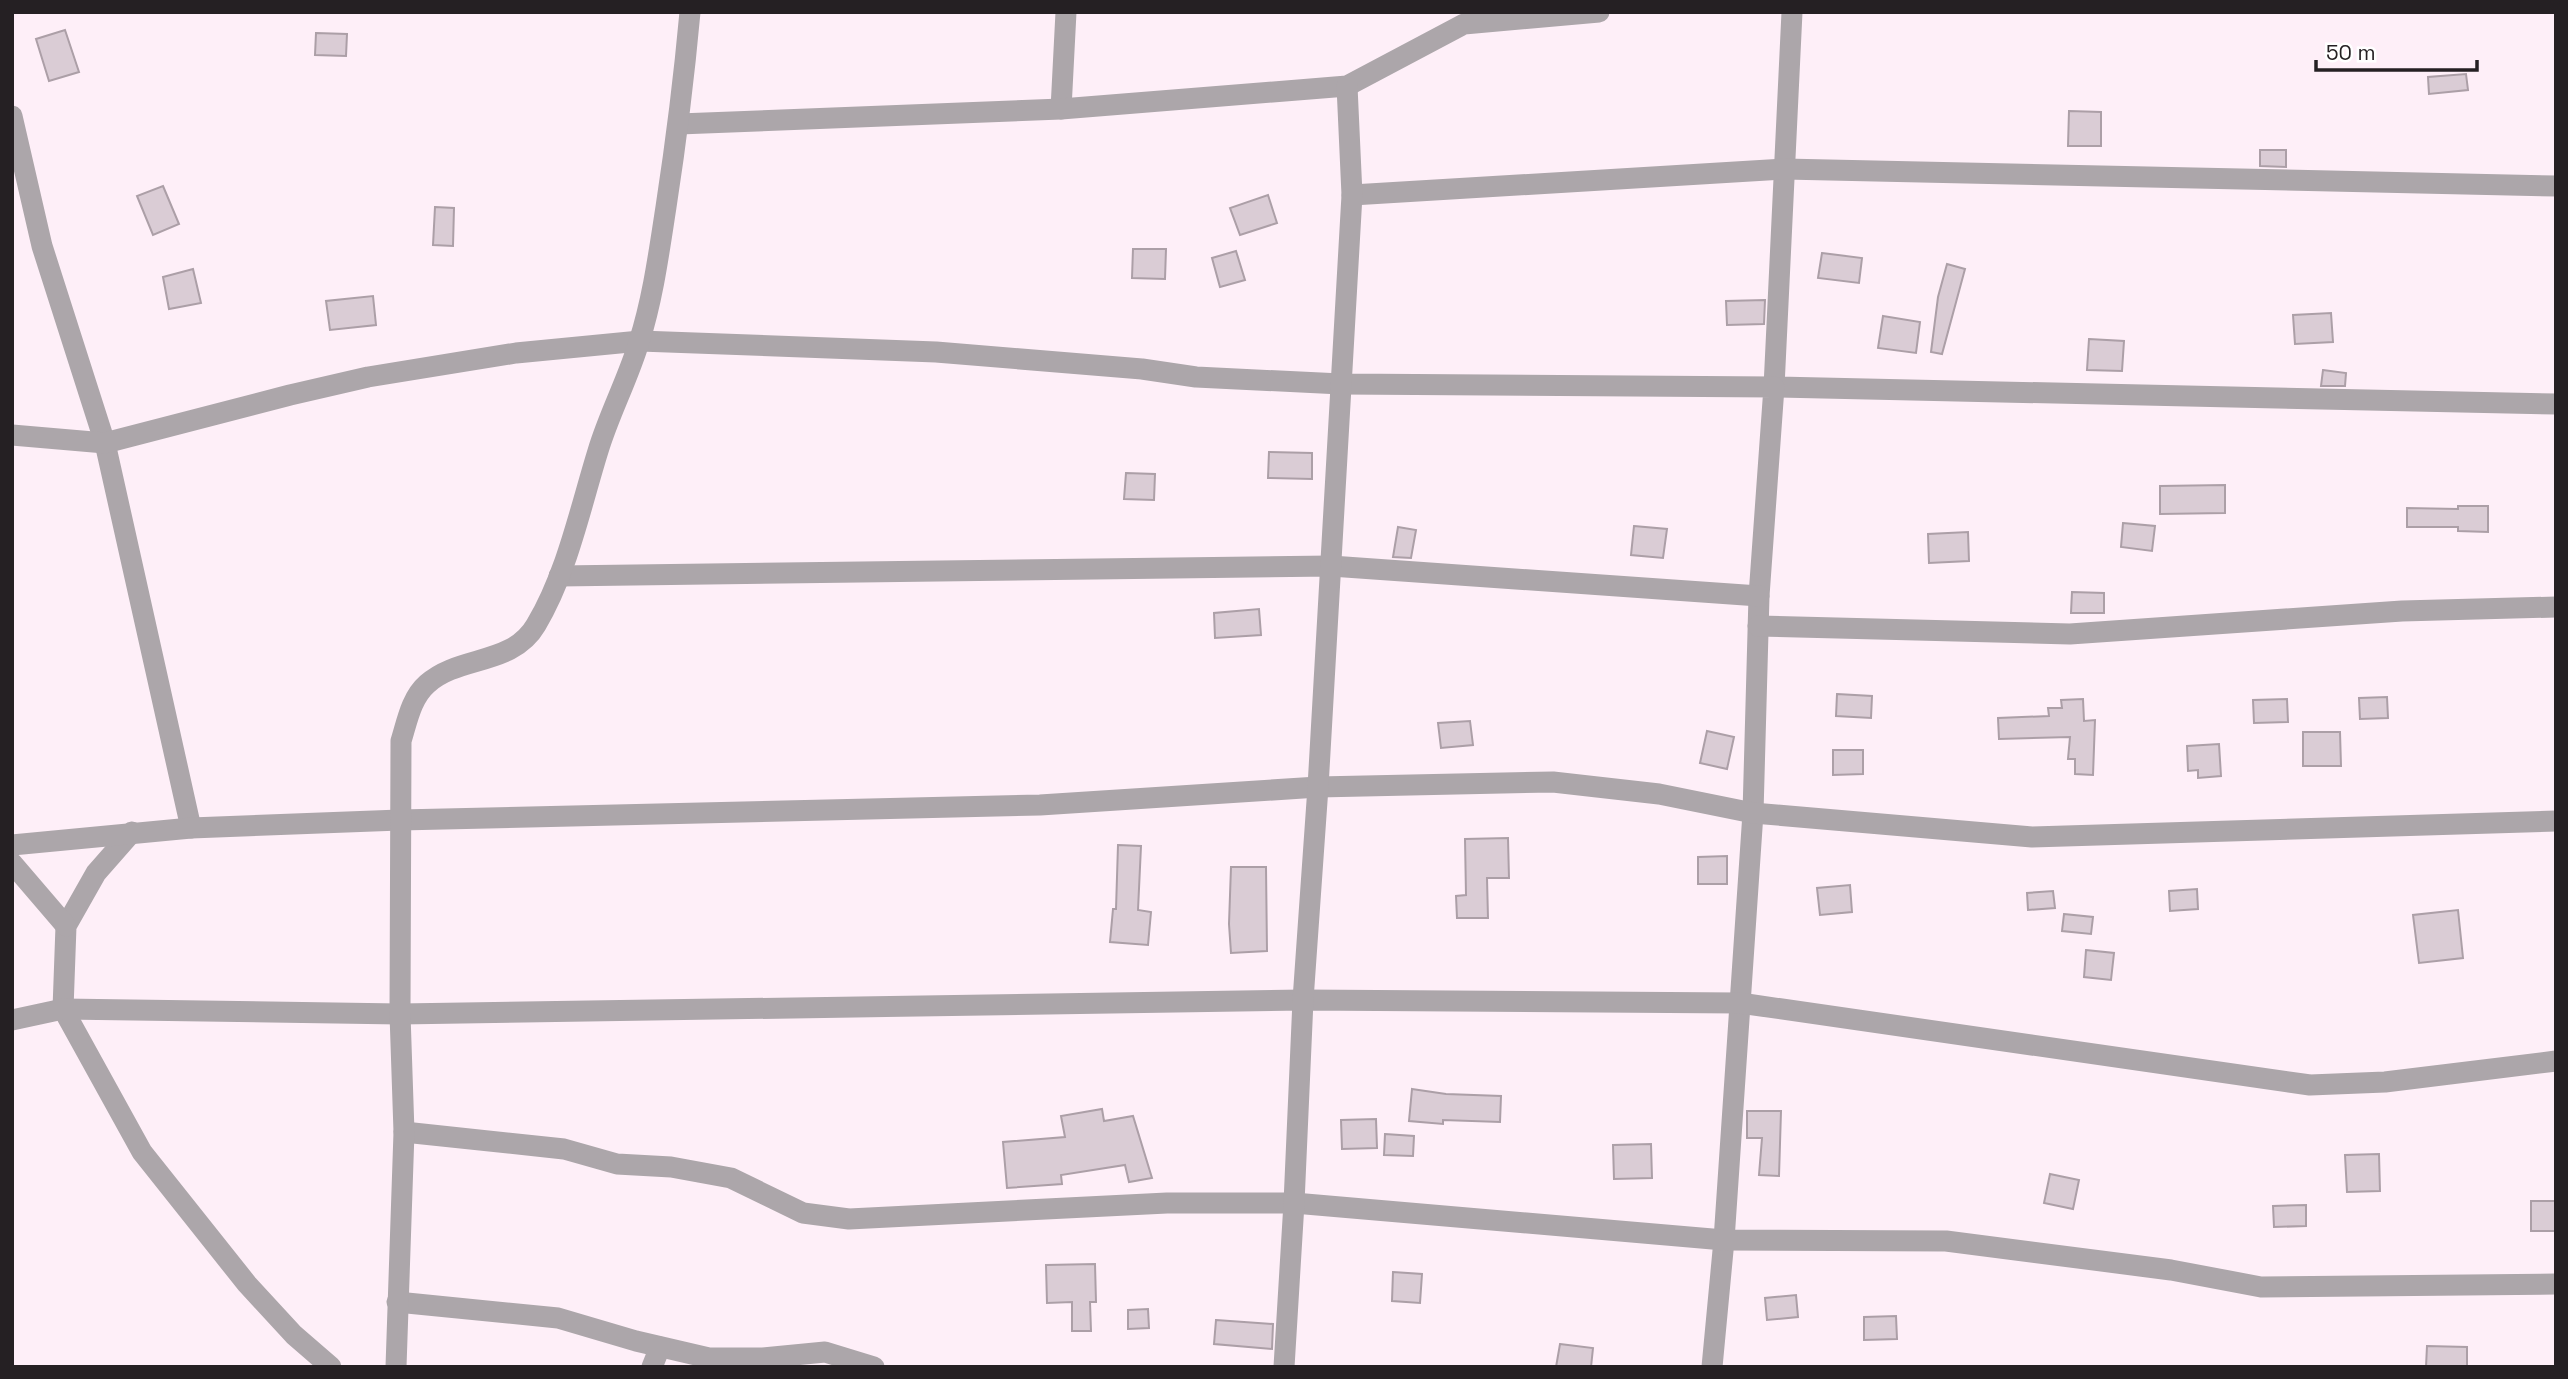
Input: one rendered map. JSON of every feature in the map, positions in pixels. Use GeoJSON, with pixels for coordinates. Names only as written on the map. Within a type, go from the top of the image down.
{"type":"FeatureCollection","features":[{"type":"Feature","properties":{"kind":"street"},"geometry":{"type":"LineString","coordinates":[[396,1367],[404,1132],[400,1014],[401,741],[413,703],[426,685],[445,672],[509,652],[531,635],[559,576],[599,446],[640,341],[657,266],[678,124],[690,12]]}},
{"type":"Feature","properties":{"kind":"street"},"geometry":{"type":"LineString","coordinates":[[1061,109],[1066,12]]}},
{"type":"Feature","properties":{"kind":"street"},"geometry":{"type":"LineString","coordinates":[[678,124],[1061,109],[1347,86],[1462,18],[1599,12]]}},
{"type":"Feature","properties":{"kind":"street"},"geometry":{"type":"LineString","coordinates":[[1712,1367],[1724,1240],[1753,813],[1759,596],[1774,387],[1792,12]]}},
{"type":"Feature","properties":{"kind":"street"},"geometry":{"type":"LineString","coordinates":[[1284,1367],[1303,1000],[1352,195],[1347,86]]}},
{"type":"Feature","properties":{"kind":"street"},"geometry":{"type":"LineString","coordinates":[[12,116],[42,246],[105,443],[191,828]]}},
{"type":"Feature","properties":{"kind":"street"},"geometry":{"type":"LineString","coordinates":[[1352,195],[1784,169],[2556,186]]}},
{"type":"Feature","properties":{"kind":"street"},"geometry":{"type":"LineString","coordinates":[[12,435],[105,443],[368,377],[516,353],[640,341],[936,352],[1142,369],[1196,377],[1341,384],[1774,387],[2556,404]]}},
{"type":"Feature","properties":{"kind":"street"},"geometry":{"type":"LineString","coordinates":[[559,576],[1331,566],[1759,596]]}},
{"type":"Feature","properties":{"kind":"street"},"geometry":{"type":"LineString","coordinates":[[1758,626],[2070,634],[2402,611],[2556,607]]}},
{"type":"Feature","properties":{"kind":"street"},"geometry":{"type":"LineString","coordinates":[[12,845],[191,828],[400,820],[1040,805],[1318,787],[1553,782],[1659,794],[1753,813],[2032,837],[2556,821]]}},
{"type":"Feature","properties":{"kind":"street"},"geometry":{"type":"LineString","coordinates":[[132,832],[96,873],[66,926],[63,1009],[142,1152],[247,1284],[295,1335],[331,1367]]}},
{"type":"Feature","properties":{"kind":"street"},"geometry":{"type":"LineString","coordinates":[[12,863],[66,926]]}},
{"type":"Feature","properties":{"kind":"street"},"geometry":{"type":"LineString","coordinates":[[12,1020],[63,1009],[400,1014],[1303,1000],[1740,1003],[2310,1085],[2385,1082],[2556,1061]]}},
{"type":"Feature","properties":{"kind":"street"},"geometry":{"type":"LineString","coordinates":[[404,1132],[564,1149],[617,1164],[671,1167],[731,1178],[803,1213],[849,1219],[1167,1203],[1294,1203],[1724,1240],[1946,1241],[2171,1270],[2261,1287],[2556,1283]]}},
{"type":"Feature","properties":{"kind":"street"},"geometry":{"type":"LineString","coordinates":[[397,1301],[558,1318],[709,1358],[825,1352],[874,1367]]}},
{"type":"Feature","properties":{"kind":"street"},"geometry":{"type":"LineString","coordinates":[[652,1367],[660,1347]]}},
{"type":"Feature","properties":{"kind":"building"},"geometry":{"type":"Polygon","coordinates":[[[65,30],[79,72],[49,81],[36,39],[65,30]]]}},
{"type":"Feature","properties":{"kind":"building"},"geometry":{"type":"Polygon","coordinates":[[[316,33],[347,34],[346,56],[315,55],[316,33]]]}},
{"type":"Feature","properties":{"kind":"building"},"geometry":{"type":"Polygon","coordinates":[[[2466,74],[2468,90],[2429,94],[2428,77],[2466,74]]]}},
{"type":"Feature","properties":{"kind":"building"},"geometry":{"type":"Polygon","coordinates":[[[2069,111],[2101,112],[2101,146],[2068,146],[2069,111]]]}},
{"type":"Feature","properties":{"kind":"building"},"geometry":{"type":"Polygon","coordinates":[[[2260,150],[2286,150],[2286,167],[2260,166],[2260,150]]]}},
{"type":"Feature","properties":{"kind":"building"},"geometry":{"type":"Polygon","coordinates":[[[163,186],[179,224],[153,235],[137,196],[163,186]]]}},
{"type":"Feature","properties":{"kind":"building"},"geometry":{"type":"Polygon","coordinates":[[[1268,195],[1277,223],[1240,235],[1230,208],[1268,195]]]}},
{"type":"Feature","properties":{"kind":"building"},"geometry":{"type":"Polygon","coordinates":[[[435,207],[454,208],[453,246],[433,245],[435,207]]]}},
{"type":"Feature","properties":{"kind":"building"},"geometry":{"type":"Polygon","coordinates":[[[1133,249],[1166,249],[1165,279],[1132,278],[1133,249]]]}},
{"type":"Feature","properties":{"kind":"building"},"geometry":{"type":"Polygon","coordinates":[[[1236,251],[1245,280],[1220,287],[1212,258],[1236,251]]]}},
{"type":"Feature","properties":{"kind":"building"},"geometry":{"type":"Polygon","coordinates":[[[1822,253],[1862,258],[1859,283],[1818,278],[1822,253]]]}},
{"type":"Feature","properties":{"kind":"building"},"geometry":{"type":"Polygon","coordinates":[[[1947,264],[1965,269],[1942,354],[1931,352],[1938,297],[1947,264]]]}},
{"type":"Feature","properties":{"kind":"building"},"geometry":{"type":"Polygon","coordinates":[[[193,269],[201,303],[169,309],[163,277],[193,269]]]}},
{"type":"Feature","properties":{"kind":"building"},"geometry":{"type":"Polygon","coordinates":[[[373,296],[376,325],[330,330],[326,301],[373,296]]]}},
{"type":"Feature","properties":{"kind":"building"},"geometry":{"type":"Polygon","coordinates":[[[1765,300],[1764,324],[1727,325],[1726,301],[1765,300]]]}},
{"type":"Feature","properties":{"kind":"building"},"geometry":{"type":"Polygon","coordinates":[[[2331,313],[2333,342],[2295,344],[2293,315],[2331,313]]]}},
{"type":"Feature","properties":{"kind":"building"},"geometry":{"type":"Polygon","coordinates":[[[1883,316],[1920,322],[1916,353],[1878,348],[1883,316]]]}},
{"type":"Feature","properties":{"kind":"building"},"geometry":{"type":"Polygon","coordinates":[[[2089,339],[2124,341],[2122,371],[2087,370],[2089,339]]]}},
{"type":"Feature","properties":{"kind":"building"},"geometry":{"type":"Polygon","coordinates":[[[2323,370],[2346,373],[2345,386],[2321,386],[2323,370]]]}},
{"type":"Feature","properties":{"kind":"building"},"geometry":{"type":"Polygon","coordinates":[[[1269,452],[1312,453],[1312,479],[1268,478],[1269,452]]]}},
{"type":"Feature","properties":{"kind":"building"},"geometry":{"type":"Polygon","coordinates":[[[1126,473],[1155,474],[1154,500],[1124,499],[1126,473]]]}},
{"type":"Feature","properties":{"kind":"building"},"geometry":{"type":"Polygon","coordinates":[[[2225,485],[2225,513],[2160,514],[2160,486],[2225,485]]]}},
{"type":"Feature","properties":{"kind":"building"},"geometry":{"type":"Polygon","coordinates":[[[2458,506],[2488,506],[2488,532],[2458,531],[2458,527],[2407,527],[2407,508],[2458,509],[2458,506]]]}},
{"type":"Feature","properties":{"kind":"building"},"geometry":{"type":"Polygon","coordinates":[[[2123,523],[2155,526],[2152,551],[2121,547],[2123,523]]]}},
{"type":"Feature","properties":{"kind":"building"},"geometry":{"type":"Polygon","coordinates":[[[1634,526],[1667,529],[1663,558],[1631,555],[1634,526]]]}},
{"type":"Feature","properties":{"kind":"building"},"geometry":{"type":"Polygon","coordinates":[[[1398,527],[1416,530],[1411,558],[1393,557],[1398,527]]]}},
{"type":"Feature","properties":{"kind":"building"},"geometry":{"type":"Polygon","coordinates":[[[1968,532],[1969,561],[1929,563],[1928,534],[1968,532]]]}},
{"type":"Feature","properties":{"kind":"building"},"geometry":{"type":"Polygon","coordinates":[[[2072,592],[2104,593],[2104,613],[2071,613],[2072,592]]]}},
{"type":"Feature","properties":{"kind":"building"},"geometry":{"type":"Polygon","coordinates":[[[1259,609],[1261,635],[1215,638],[1214,613],[1259,609]]]}},
{"type":"Feature","properties":{"kind":"building"},"geometry":{"type":"Polygon","coordinates":[[[1837,694],[1872,696],[1871,718],[1836,716],[1837,694]]]}},
{"type":"Feature","properties":{"kind":"building"},"geometry":{"type":"Polygon","coordinates":[[[2387,697],[2388,718],[2360,719],[2359,698],[2387,697]]]}},
{"type":"Feature","properties":{"kind":"building"},"geometry":{"type":"Polygon","coordinates":[[[2083,699],[2084,721],[2095,720],[2093,775],[2075,774],[2075,759],[2068,759],[2070,737],[1999,739],[1998,718],[2049,716],[2048,708],[2062,708],[2061,700],[2083,699]]]}},
{"type":"Feature","properties":{"kind":"building"},"geometry":{"type":"Polygon","coordinates":[[[2287,699],[2288,722],[2254,723],[2253,700],[2287,699]]]}},
{"type":"Feature","properties":{"kind":"building"},"geometry":{"type":"Polygon","coordinates":[[[1470,721],[1473,745],[1441,748],[1438,723],[1470,721]]]}},
{"type":"Feature","properties":{"kind":"building"},"geometry":{"type":"Polygon","coordinates":[[[1707,731],[1734,737],[1727,769],[1700,763],[1707,731]]]}},
{"type":"Feature","properties":{"kind":"building"},"geometry":{"type":"Polygon","coordinates":[[[2303,732],[2340,732],[2341,766],[2303,766],[2303,732]]]}},
{"type":"Feature","properties":{"kind":"building"},"geometry":{"type":"Polygon","coordinates":[[[2219,744],[2221,776],[2198,778],[2198,770],[2188,771],[2187,746],[2219,744]]]}},
{"type":"Feature","properties":{"kind":"building"},"geometry":{"type":"Polygon","coordinates":[[[1833,750],[1863,750],[1863,774],[1833,775],[1833,750]]]}},
{"type":"Feature","properties":{"kind":"building"},"geometry":{"type":"Polygon","coordinates":[[[1508,838],[1509,878],[1487,878],[1488,918],[1457,918],[1456,896],[1466,895],[1465,839],[1508,838]]]}},
{"type":"Feature","properties":{"kind":"building"},"geometry":{"type":"Polygon","coordinates":[[[1118,845],[1141,846],[1138,910],[1151,912],[1148,945],[1110,942],[1113,909],[1116,909],[1118,845]]]}},
{"type":"Feature","properties":{"kind":"building"},"geometry":{"type":"Polygon","coordinates":[[[1727,856],[1727,884],[1698,884],[1698,857],[1727,856]]]}},
{"type":"Feature","properties":{"kind":"building"},"geometry":{"type":"Polygon","coordinates":[[[1231,867],[1266,867],[1267,951],[1231,953],[1231,867]]]}},
{"type":"Feature","properties":{"kind":"building"},"geometry":{"type":"Polygon","coordinates":[[[1850,885],[1852,912],[1820,915],[1817,888],[1850,885]]]}},
{"type":"Feature","properties":{"kind":"building"},"geometry":{"type":"Polygon","coordinates":[[[2197,889],[2198,909],[2170,911],[2169,891],[2197,889]]]}},
{"type":"Feature","properties":{"kind":"building"},"geometry":{"type":"Polygon","coordinates":[[[2053,891],[2055,908],[2028,910],[2027,893],[2053,891]]]}},
{"type":"Feature","properties":{"kind":"building"},"geometry":{"type":"Polygon","coordinates":[[[2458,910],[2463,958],[2419,963],[2413,915],[2458,910]]]}},
{"type":"Feature","properties":{"kind":"building"},"geometry":{"type":"Polygon","coordinates":[[[2064,914],[2093,917],[2091,934],[2062,931],[2064,914]]]}},
{"type":"Feature","properties":{"kind":"building"},"geometry":{"type":"Polygon","coordinates":[[[2086,950],[2114,953],[2111,980],[2084,977],[2086,950]]]}},
{"type":"Feature","properties":{"kind":"building"},"geometry":{"type":"Polygon","coordinates":[[[1412,1089],[1446,1094],[1501,1096],[1500,1122],[1443,1120],[1443,1124],[1409,1121],[1412,1089]]]}},
{"type":"Feature","properties":{"kind":"building"},"geometry":{"type":"Polygon","coordinates":[[[1102,1109],[1104,1121],[1133,1116],[1152,1178],[1129,1182],[1125,1165],[1061,1175],[1062,1184],[1007,1188],[1003,1142],[1065,1137],[1061,1116],[1102,1109]]]}},
{"type":"Feature","properties":{"kind":"building"},"geometry":{"type":"Polygon","coordinates":[[[1747,1111],[1781,1111],[1779,1176],[1759,1175],[1762,1138],[1747,1138],[1747,1111]]]}},
{"type":"Feature","properties":{"kind":"building"},"geometry":{"type":"Polygon","coordinates":[[[1376,1119],[1377,1148],[1342,1149],[1341,1120],[1376,1119]]]}},
{"type":"Feature","properties":{"kind":"building"},"geometry":{"type":"Polygon","coordinates":[[[1385,1134],[1414,1136],[1413,1156],[1384,1155],[1385,1134]]]}},
{"type":"Feature","properties":{"kind":"building"},"geometry":{"type":"Polygon","coordinates":[[[1651,1144],[1652,1178],[1614,1179],[1613,1145],[1651,1144]]]}},
{"type":"Feature","properties":{"kind":"building"},"geometry":{"type":"Polygon","coordinates":[[[2379,1154],[2380,1191],[2347,1192],[2345,1155],[2379,1154]]]}},
{"type":"Feature","properties":{"kind":"building"},"geometry":{"type":"Polygon","coordinates":[[[2050,1174],[2079,1180],[2073,1209],[2044,1203],[2050,1174]]]}},
{"type":"Feature","properties":{"kind":"building"},"geometry":{"type":"Polygon","coordinates":[[[2531,1201],[2556,1201],[2556,1231],[2531,1231],[2531,1201]]]}},
{"type":"Feature","properties":{"kind":"building"},"geometry":{"type":"Polygon","coordinates":[[[2306,1205],[2306,1226],[2274,1227],[2273,1206],[2306,1205]]]}},
{"type":"Feature","properties":{"kind":"building"},"geometry":{"type":"Polygon","coordinates":[[[1095,1264],[1096,1302],[1090,1302],[1091,1331],[1072,1331],[1072,1302],[1047,1303],[1046,1265],[1095,1264]]]}},
{"type":"Feature","properties":{"kind":"building"},"geometry":{"type":"Polygon","coordinates":[[[1393,1272],[1422,1274],[1420,1303],[1392,1301],[1393,1272]]]}},
{"type":"Feature","properties":{"kind":"building"},"geometry":{"type":"Polygon","coordinates":[[[1796,1295],[1798,1317],[1767,1320],[1765,1298],[1796,1295]]]}},
{"type":"Feature","properties":{"kind":"building"},"geometry":{"type":"Polygon","coordinates":[[[1148,1309],[1149,1328],[1128,1329],[1128,1310],[1148,1309]]]}},
{"type":"Feature","properties":{"kind":"building"},"geometry":{"type":"Polygon","coordinates":[[[1896,1316],[1897,1339],[1864,1340],[1864,1317],[1896,1316]]]}},
{"type":"Feature","properties":{"kind":"building"},"geometry":{"type":"Polygon","coordinates":[[[1216,1320],[1273,1324],[1272,1349],[1214,1344],[1216,1320]]]}},
{"type":"Feature","properties":{"kind":"building"},"geometry":{"type":"Polygon","coordinates":[[[1560,1344],[1593,1348],[1591,1367],[1556,1367],[1560,1344]]]}},
{"type":"Feature","properties":{"kind":"building"},"geometry":{"type":"Polygon","coordinates":[[[2427,1346],[2467,1347],[2467,1367],[2426,1367],[2427,1346]]]}}]}
